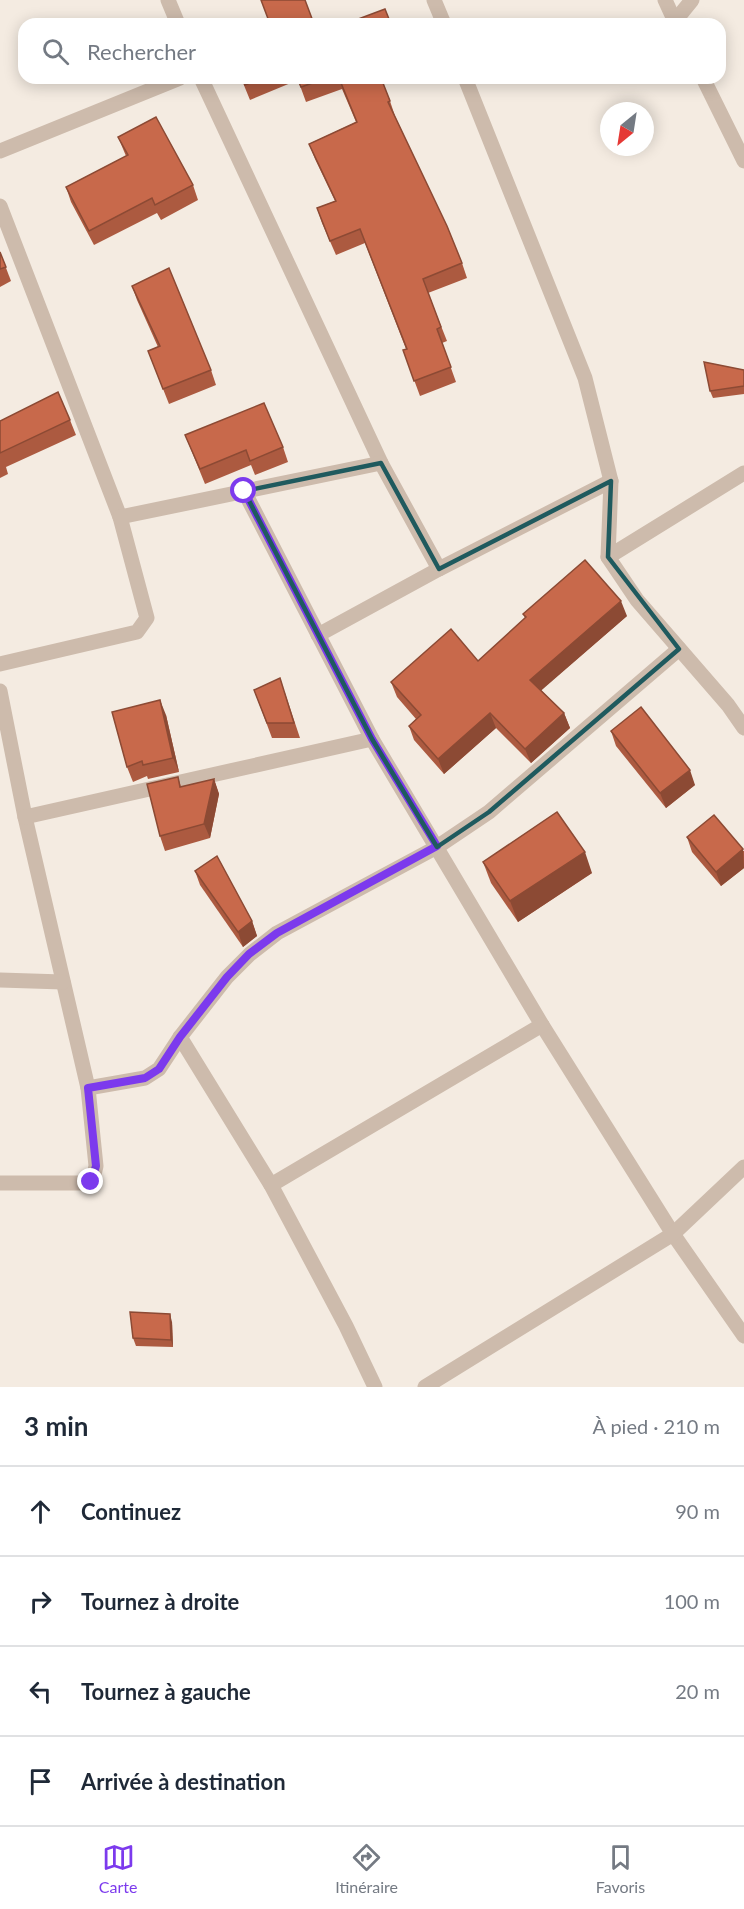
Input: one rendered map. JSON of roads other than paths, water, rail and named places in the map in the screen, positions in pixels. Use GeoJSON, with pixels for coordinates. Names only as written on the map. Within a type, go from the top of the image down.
{"type":"FeatureCollection","features":[{"type":"Feature","properties":{"kind":"street"},"geometry":{"type":"LineString","coordinates":[[168,0],[176,18]]}},
{"type":"Feature","properties":{"kind":"street"},"geometry":{"type":"LineString","coordinates":[[434,0],[442,18]]}},
{"type":"Feature","properties":{"kind":"street"},"geometry":{"type":"LineString","coordinates":[[665,0],[674,18]]}},
{"type":"Feature","properties":{"kind":"street"},"geometry":{"type":"LineString","coordinates":[[679,18],[692,0]]}},
{"type":"Feature","properties":{"kind":"street"},"geometry":{"type":"LineString","coordinates":[[0,151],[165,84]]}},
{"type":"Feature","properties":{"kind":"street"},"geometry":{"type":"LineString","coordinates":[[204,84],[381,463],[439,569]]}},
{"type":"Feature","properties":{"kind":"street"},"geometry":{"type":"LineString","coordinates":[[467,84],[585,378],[611,481],[608,556],[637,600],[728,705],[744,728]]}},
{"type":"Feature","properties":{"kind":"street"},"geometry":{"type":"LineString","coordinates":[[706,84],[744,161]]}},
{"type":"Feature","properties":{"kind":"street"},"geometry":{"type":"LineString","coordinates":[[0,207],[120,517],[147,618],[137,632],[0,664]]}},
{"type":"Feature","properties":{"kind":"street"},"geometry":{"type":"LineString","coordinates":[[120,517],[381,463]]}},
{"type":"Feature","properties":{"kind":"street"},"geometry":{"type":"LineString","coordinates":[[608,556],[744,473]]}},
{"type":"Feature","properties":{"kind":"street"},"geometry":{"type":"LineString","coordinates":[[318,635],[439,569],[611,481]]}},
{"type":"Feature","properties":{"kind":"street"},"geometry":{"type":"LineString","coordinates":[[244,491],[372,739],[542,1025],[673,1234],[744,1336]]}},
{"type":"Feature","properties":{"kind":"street"},"geometry":{"type":"LineString","coordinates":[[88,1088],[145,1078],[159,1069],[180,1037],[227,977],[249,954],[277,933],[437,846],[489,812],[679,649]]}},
{"type":"Feature","properties":{"kind":"street"},"geometry":{"type":"LineString","coordinates":[[0,692],[25,817],[88,1088],[96,1166],[92,1183],[0,1183]]}},
{"type":"Feature","properties":{"kind":"street"},"geometry":{"type":"LineString","coordinates":[[25,817],[372,739]]}},
{"type":"Feature","properties":{"kind":"street"},"geometry":{"type":"LineString","coordinates":[[0,980],[63,982]]}},
{"type":"Feature","properties":{"kind":"street"},"geometry":{"type":"LineString","coordinates":[[271,1185],[542,1025]]}},
{"type":"Feature","properties":{"kind":"street"},"geometry":{"type":"LineString","coordinates":[[180,1037],[271,1185],[346,1326],[375,1387]]}},
{"type":"Feature","properties":{"kind":"street"},"geometry":{"type":"LineString","coordinates":[[424,1387],[673,1234],[744,1167]]}}]}
